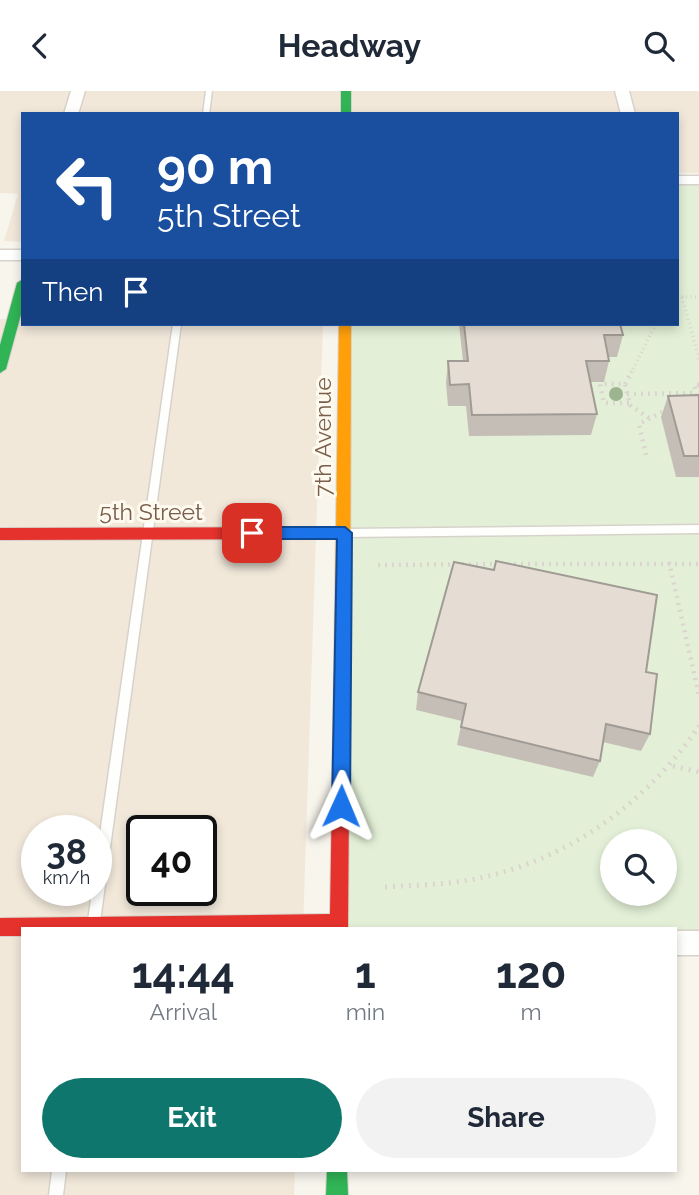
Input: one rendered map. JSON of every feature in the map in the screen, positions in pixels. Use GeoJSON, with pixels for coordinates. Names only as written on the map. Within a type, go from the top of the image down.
{"type":"FeatureCollection","features":[{"type":"Feature","properties":{"kind":"street"},"geometry":{"type":"LineString","coordinates":[[73,112],[78,91]]}},
{"type":"Feature","properties":{"kind":"street"},"geometry":{"type":"LineString","coordinates":[[346,91],[346,112]]}},
{"type":"Feature","properties":{"kind":"street"},"geometry":{"type":"LineString","coordinates":[[622,91],[627,112]]}},
{"type":"Feature","properties":{"kind":"street"},"geometry":{"type":"LineString","coordinates":[[679,180],[699,180]]}},
{"type":"Feature","properties":{"kind":"street"},"geometry":{"type":"LineString","coordinates":[[0,255],[21,255]]}},
{"type":"Feature","properties":{"kind":"street"},"geometry":{"type":"LineString","coordinates":[[0,369],[21,290]]}},
{"type":"Feature","properties":{"kind":"street","name":"7th Avenue"},"geometry":{"type":"LineString","coordinates":[[339,926],[345,326]]}},
{"type":"Feature","properties":{"kind":"street","name":"5th Street"},"geometry":{"type":"LineString","coordinates":[[0,534],[345,533]]}},
{"type":"Feature","properties":{"kind":"street"},"geometry":{"type":"LineString","coordinates":[[216,927],[339,926]]}},
{"type":"Feature","properties":{"kind":"street"},"geometry":{"type":"LineString","coordinates":[[0,927],[21,927]]}},
{"type":"Feature","properties":{"kind":"street"},"geometry":{"type":"LineString","coordinates":[[677,943],[699,943]]}},
{"type":"Feature","properties":{"kind":"street"},"geometry":{"type":"LineString","coordinates":[[337,1172],[337,1195]]}},
{"type":"Feature","properties":{"kind":"lane"},"geometry":{"type":"LineString","coordinates":[[206,112],[209,91]]}},
{"type":"Feature","properties":{"kind":"lane"},"geometry":{"type":"LineString","coordinates":[[93,927],[177,326]]}},
{"type":"Feature","properties":{"kind":"lane"},"geometry":{"type":"LineString","coordinates":[[345,533],[699,529]]}},
{"type":"Feature","properties":{"kind":"lane"},"geometry":{"type":"LineString","coordinates":[[56,1195],[60,1172]]}},
{"type":"Feature","properties":{"kind":"path"},"geometry":{"type":"LineString","coordinates":[[699,297],[680,297],[699,359]]}},
{"type":"Feature","properties":{"kind":"path"},"geometry":{"type":"LineString","coordinates":[[629,403],[625,384],[655,326]]}},
{"type":"Feature","properties":{"kind":"path"},"geometry":{"type":"LineString","coordinates":[[625,384],[600,384],[604,403],[629,403],[649,418]]}},
{"type":"Feature","properties":{"kind":"path"},"geometry":{"type":"LineString","coordinates":[[697,401],[694,385],[699,385]]}},
{"type":"Feature","properties":{"kind":"path"},"geometry":{"type":"LineString","coordinates":[[627,394],[696,393]]}},
{"type":"Feature","properties":{"kind":"path"},"geometry":{"type":"LineString","coordinates":[[646,455],[639,424],[669,409]]}},
{"type":"Feature","properties":{"kind":"path"},"geometry":{"type":"LineString","coordinates":[[669,562],[699,695]]}},
{"type":"Feature","properties":{"kind":"path"},"geometry":{"type":"LineString","coordinates":[[379,565],[699,564]]}},
{"type":"Feature","properties":{"kind":"path"},"geometry":{"type":"LineString","coordinates":[[385,887],[485,877],[537,861],[603,827],[648,791],[672,766],[699,726]]}},
{"type":"Feature","properties":{"kind":"path"},"geometry":{"type":"LineString","coordinates":[[672,766],[699,772]]}},
{"type":"Feature","properties":{"kind":"shaded area"},"geometry":{"type":"Polygon","coordinates":[[[0,91],[699,91],[699,173],[679,173],[679,112],[21,112],[21,242],[4,241],[18,194],[0,193],[0,91]]]}},
{"type":"Feature","properties":{"kind":"shaded area"},"geometry":{"type":"Polygon","coordinates":[[[0,319],[21,319],[21,326],[323,326],[303,927],[21,927],[21,1172],[295,1172],[294,1195],[0,1195],[0,319]]]}},
{"type":"Feature","properties":{"kind":"green space"},"geometry":{"type":"Polygon","coordinates":[[[679,180],[699,180],[699,943],[677,943],[677,927],[339,927],[345,326],[679,326],[679,180]]]}},
{"type":"Feature","properties":{"kind":"building"},"geometry":{"type":"Polygon","coordinates":[[[464,326],[621,326],[623,335],[604,335],[609,361],[586,361],[597,414],[472,415],[469,384],[450,385],[448,361],[468,361],[464,326]]]}},
{"type":"Feature","properties":{"kind":"building"},"geometry":{"type":"Polygon","coordinates":[[[699,395],[699,456],[684,456],[668,396],[699,395]]]}},
{"type":"Feature","properties":{"kind":"building"},"geometry":{"type":"Polygon","coordinates":[[[496,561],[657,595],[646,672],[657,674],[650,734],[606,724],[600,761],[461,727],[466,704],[418,692],[454,562],[494,570],[496,561]]]}},
{"type":"Feature","properties":{"kind":"traffic: fast"},"geometry":{"type":"LineString","coordinates":[[346,91],[346,112]]}},
{"type":"Feature","properties":{"kind":"traffic: fast"},"geometry":{"type":"LineString","coordinates":[[0,369],[21,290]]}},
{"type":"Feature","properties":{"kind":"traffic: fast"},"geometry":{"type":"LineString","coordinates":[[337,1172],[337,1195]]}},
{"type":"Feature","properties":{"kind":"traffic: slow"},"geometry":{"type":"LineString","coordinates":[[342,669],[345,326]]}},
{"type":"Feature","properties":{"kind":"traffic: jam"},"geometry":{"type":"LineString","coordinates":[[0,534],[345,533]]}},
{"type":"Feature","properties":{"kind":"traffic: jam"},"geometry":{"type":"LineString","coordinates":[[339,927],[342,669]]}},
{"type":"Feature","properties":{"kind":"traffic: jam"},"geometry":{"type":"LineString","coordinates":[[0,927],[339,923]]}},
{"type":"Feature","properties":{"kind":"route"},"geometry":{"type":"LineString","coordinates":[[252,533],[345,533],[341,806]]}}]}
